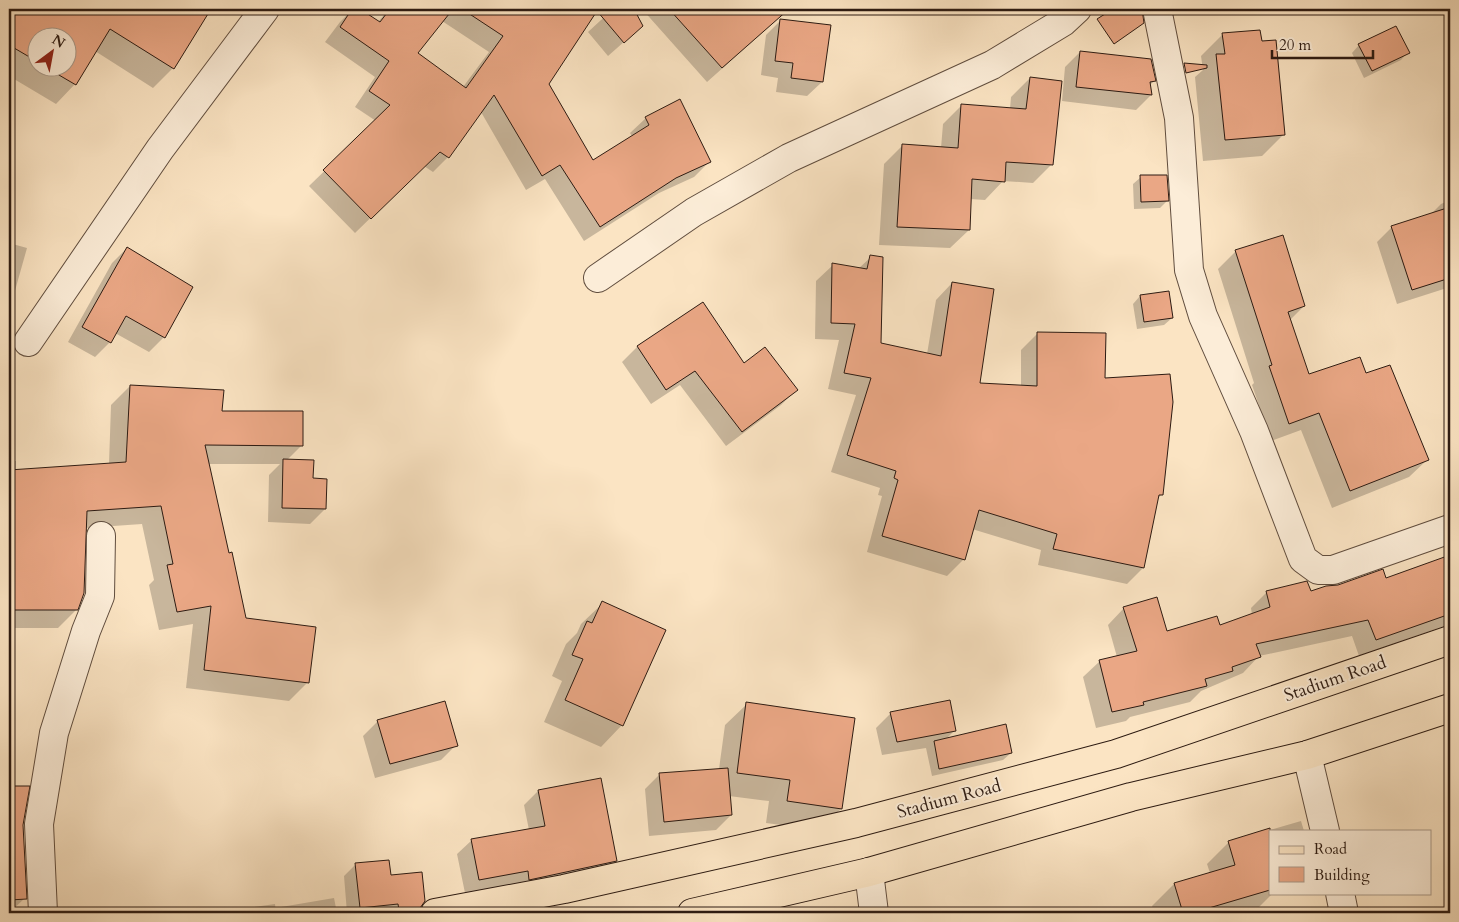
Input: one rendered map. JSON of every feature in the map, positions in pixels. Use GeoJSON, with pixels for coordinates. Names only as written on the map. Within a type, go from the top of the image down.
{"type":"FeatureCollection","features":[{"type":"Feature","properties":{"kind":"main road","name":"Stadium Road"},"geometry":{"type":"LineString","coordinates":[[435,913],[564,889],[856,823],[1116,754],[1450,640]]}},
{"type":"Feature","properties":{"kind":"main road"},"geometry":{"type":"LineString","coordinates":[[692,913],[869,872],[1131,797],[1307,755],[1450,708]]}},
{"type":"Feature","properties":{"kind":"street"},"geometry":{"type":"LineString","coordinates":[[28,342],[160,150],[264,9]]}},
{"type":"Feature","properties":{"kind":"street"},"geometry":{"type":"LineString","coordinates":[[598,278],[694,212],[789,158],[992,64],[1063,22],[1077,9]]}},
{"type":"Feature","properties":{"kind":"street"},"geometry":{"type":"LineString","coordinates":[[1157,9],[1179,118],[1189,270],[1203,316],[1254,431],[1303,558],[1318,570],[1334,570],[1450,529]]}},
{"type":"Feature","properties":{"kind":"street"},"geometry":{"type":"LineString","coordinates":[[43,913],[40,824],[42,806],[54,733],[86,631],[100,596],[101,536]]}},
{"type":"Feature","properties":{"kind":"street"},"geometry":{"type":"LineString","coordinates":[[1307,755],[1325,830]]}},
{"type":"Feature","properties":{"kind":"street"},"geometry":{"type":"LineString","coordinates":[[869,872],[874,913]]}},
{"type":"Feature","properties":{"kind":"street"},"geometry":{"type":"LineString","coordinates":[[1340,894],[1344,913]]}},
{"type":"Feature","properties":{"kind":"building"},"geometry":{"type":"Polygon","coordinates":[[[9,9],[211,9],[174,69],[110,29],[76,85],[64,78],[78,78],[78,28],[28,28],[28,56],[9,45],[9,9]]]}},
{"type":"Feature","properties":{"kind":"building"},"geometry":{"type":"Polygon","coordinates":[[[352,9],[360,9],[380,22],[390,9],[453,9],[418,53],[466,88],[503,36],[462,9],[634,9],[643,26],[624,43],[597,11],[549,84],[593,160],[649,125],[645,117],[680,99],[711,162],[676,178],[600,227],[560,165],[542,176],[494,95],[449,158],[440,152],[371,219],[323,170],[390,105],[369,91],[389,61],[340,27],[352,9]]]}},
{"type":"Feature","properties":{"kind":"building"},"geometry":{"type":"Polygon","coordinates":[[[669,9],[789,9],[722,68],[669,9]]]}},
{"type":"Feature","properties":{"kind":"building"},"geometry":{"type":"Polygon","coordinates":[[[1113,9],[1142,9],[1144,23],[1114,44],[1097,19],[1113,9]]]}},
{"type":"Feature","properties":{"kind":"building"},"geometry":{"type":"Polygon","coordinates":[[[780,19],[831,25],[823,82],[791,78],[793,63],[775,61],[780,19]]]}},
{"type":"Feature","properties":{"kind":"building"},"geometry":{"type":"Polygon","coordinates":[[[1396,26],[1410,53],[1372,71],[1358,44],[1396,26]]]}},
{"type":"Feature","properties":{"kind":"building"},"geometry":{"type":"Polygon","coordinates":[[[1260,30],[1262,41],[1276,40],[1285,135],[1225,140],[1216,54],[1225,54],[1222,33],[1260,30]]]}},
{"type":"Feature","properties":{"kind":"building"},"geometry":{"type":"Polygon","coordinates":[[[1080,51],[1151,59],[1156,81],[1150,82],[1152,95],[1076,87],[1080,51]]]}},
{"type":"Feature","properties":{"kind":"building"},"geometry":{"type":"Polygon","coordinates":[[[1184,63],[1207,65],[1207,68],[1186,73],[1184,63]]]}},
{"type":"Feature","properties":{"kind":"building"},"geometry":{"type":"Polygon","coordinates":[[[1030,77],[1062,81],[1053,165],[1006,162],[1005,182],[972,179],[970,230],[897,227],[902,144],[958,148],[961,104],[1026,109],[1030,77]]]}},
{"type":"Feature","properties":{"kind":"building"},"geometry":{"type":"Polygon","coordinates":[[[1140,175],[1167,175],[1169,201],[1141,202],[1140,175]]]}},
{"type":"Feature","properties":{"kind":"building"},"geometry":{"type":"Polygon","coordinates":[[[1450,207],[1450,278],[1412,290],[1391,226],[1450,207]]]}},
{"type":"Feature","properties":{"kind":"building"},"geometry":{"type":"Polygon","coordinates":[[[1283,235],[1305,306],[1288,312],[1309,374],[1360,357],[1366,373],[1390,365],[1429,460],[1350,491],[1319,413],[1289,424],[1269,366],[1272,365],[1235,250],[1283,235]]]}},
{"type":"Feature","properties":{"kind":"building"},"geometry":{"type":"Polygon","coordinates":[[[127,247],[193,287],[165,338],[126,316],[111,343],[82,327],[127,247]]]}},
{"type":"Feature","properties":{"kind":"building"},"geometry":{"type":"Polygon","coordinates":[[[870,255],[883,257],[881,343],[941,356],[952,282],[994,289],[980,383],[1037,386],[1037,332],[1106,333],[1105,378],[1170,374],[1173,402],[1163,495],[1159,495],[1144,568],[1053,549],[1057,534],[979,510],[965,560],[882,536],[898,480],[894,478],[896,471],[847,455],[871,378],[844,373],[855,324],[831,323],[832,263],[867,269],[870,255]]]}},
{"type":"Feature","properties":{"kind":"building"},"geometry":{"type":"Polygon","coordinates":[[[1169,291],[1173,318],[1144,322],[1140,295],[1169,291]]]}},
{"type":"Feature","properties":{"kind":"building"},"geometry":{"type":"Polygon","coordinates":[[[703,302],[744,363],[765,347],[798,390],[742,432],[695,371],[666,390],[637,346],[703,302]]]}},
{"type":"Feature","properties":{"kind":"building"},"geometry":{"type":"Polygon","coordinates":[[[130,385],[224,390],[222,411],[303,411],[303,446],[205,445],[229,553],[232,552],[246,618],[316,627],[309,683],[204,670],[211,606],[177,612],[167,565],[173,564],[161,506],[87,511],[84,593],[78,610],[9,610],[9,470],[126,462],[130,385]]]}},
{"type":"Feature","properties":{"kind":"building"},"geometry":{"type":"Polygon","coordinates":[[[283,459],[314,460],[313,478],[327,479],[326,509],[282,508],[283,459]]]}},
{"type":"Feature","properties":{"kind":"building"},"geometry":{"type":"Polygon","coordinates":[[[1450,555],[1450,614],[1376,640],[1368,620],[1256,644],[1261,657],[1232,667],[1233,671],[1205,679],[1207,686],[1143,702],[1144,705],[1112,712],[1099,660],[1137,651],[1123,607],[1157,597],[1167,631],[1217,616],[1220,625],[1270,607],[1266,591],[1307,581],[1311,591],[1326,586],[1338,585],[1383,569],[1386,578],[1450,555]]]}},
{"type":"Feature","properties":{"kind":"building"},"geometry":{"type":"Polygon","coordinates":[[[602,601],[666,630],[623,726],[565,700],[583,659],[572,655],[587,621],[592,623],[602,601]]]}},
{"type":"Feature","properties":{"kind":"building"},"geometry":{"type":"Polygon","coordinates":[[[950,700],[956,731],[897,742],[890,712],[950,700]]]}},
{"type":"Feature","properties":{"kind":"building"},"geometry":{"type":"Polygon","coordinates":[[[445,701],[458,746],[390,764],[377,720],[445,701]]]}},
{"type":"Feature","properties":{"kind":"building"},"geometry":{"type":"Polygon","coordinates":[[[746,702],[855,718],[842,809],[787,801],[790,780],[737,773],[746,702]]]}},
{"type":"Feature","properties":{"kind":"building"},"geometry":{"type":"Polygon","coordinates":[[[1006,724],[1012,753],[939,769],[934,741],[1006,724]]]}},
{"type":"Feature","properties":{"kind":"building"},"geometry":{"type":"Polygon","coordinates":[[[728,768],[732,815],[664,822],[659,773],[728,768]]]}},
{"type":"Feature","properties":{"kind":"building"},"geometry":{"type":"Polygon","coordinates":[[[601,778],[617,861],[529,880],[528,871],[479,880],[471,839],[545,826],[538,790],[601,778]]]}},
{"type":"Feature","properties":{"kind":"building"},"geometry":{"type":"Polygon","coordinates":[[[9,786],[30,786],[23,825],[27,899],[9,900],[9,786]]]}},
{"type":"Feature","properties":{"kind":"building"},"geometry":{"type":"Polygon","coordinates":[[[1270,828],[1269,890],[1192,913],[1183,913],[1174,883],[1235,865],[1228,841],[1270,828]]]}},
{"type":"Feature","properties":{"kind":"building"},"geometry":{"type":"Polygon","coordinates":[[[389,860],[391,875],[422,872],[425,901],[420,908],[399,910],[398,904],[360,908],[355,863],[389,860]]]}}]}
